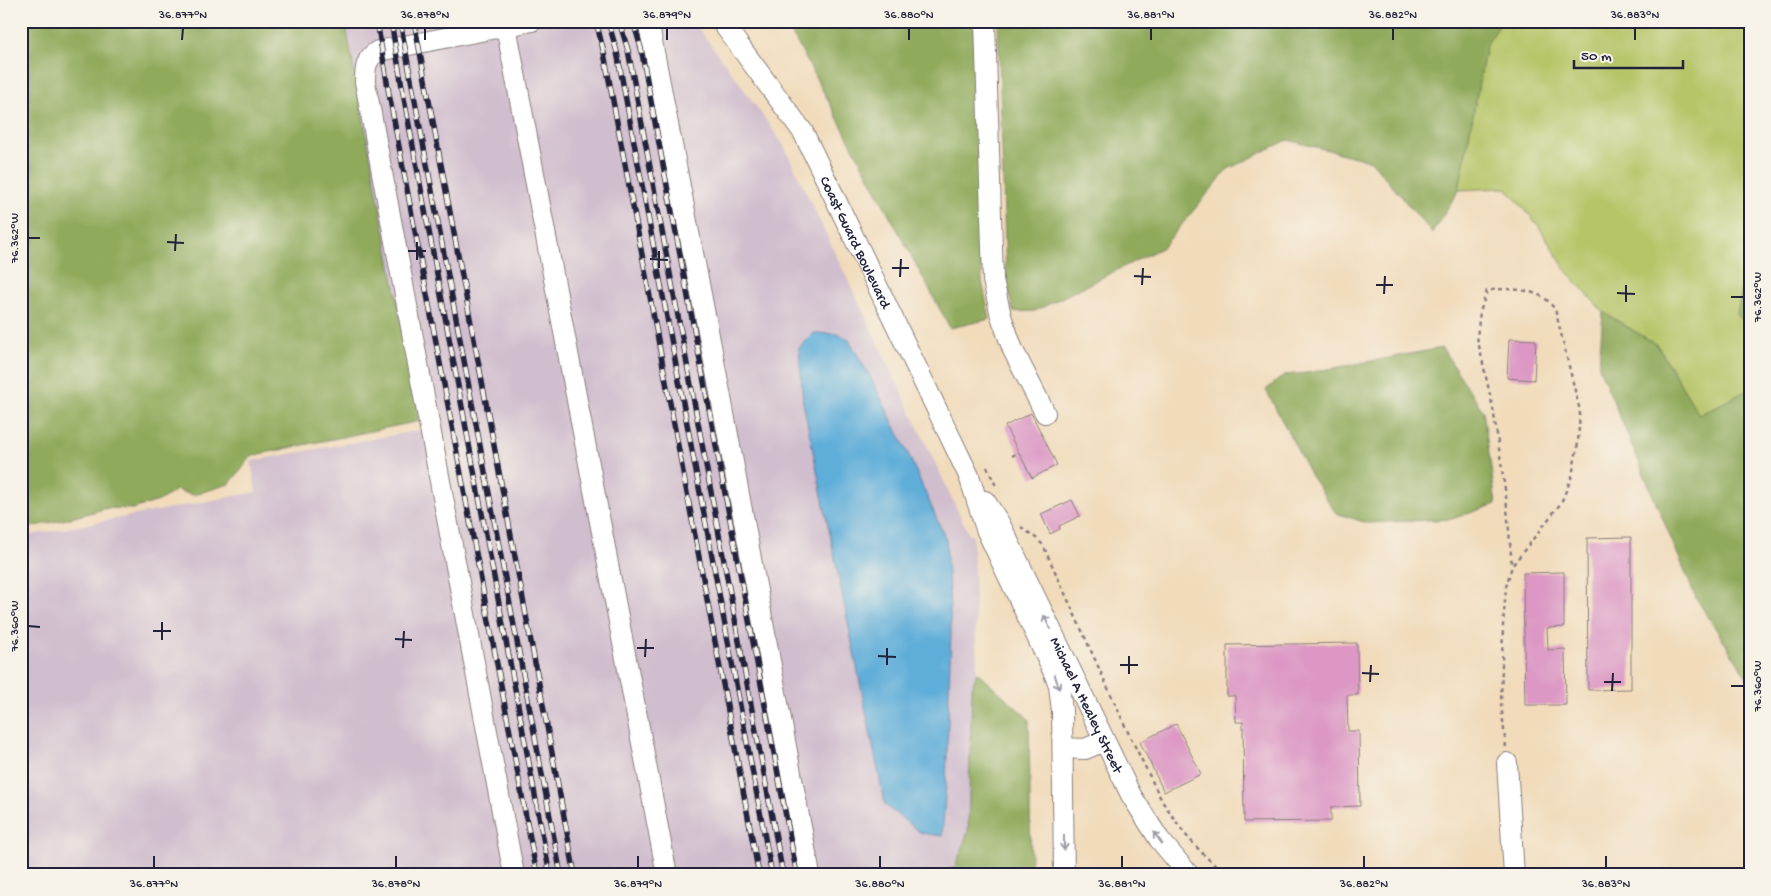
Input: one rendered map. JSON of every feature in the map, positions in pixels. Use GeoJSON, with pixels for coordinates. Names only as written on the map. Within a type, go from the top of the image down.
{"type":"FeatureCollection","features":[{"type":"Feature","properties":{"kind":"street"},"geometry":{"type":"LineString","coordinates":[[514,875],[365,72],[371,55],[378,51],[532,21]]}},
{"type":"Feature","properties":{"kind":"street"},"geometry":{"type":"LineString","coordinates":[[648,21],[810,875]]}},
{"type":"Feature","properties":{"kind":"street","name":"Coast Guard Boulevard"},"geometry":{"type":"LineString","coordinates":[[721,21],[803,132],[969,476],[1001,525]]}},
{"type":"Feature","properties":{"kind":"street"},"geometry":{"type":"LineString","coordinates":[[985,21],[993,280],[1001,316],[1013,350],[1045,413]]}},
{"type":"Feature","properties":{"kind":"street"},"geometry":{"type":"LineString","coordinates":[[506,26],[667,875]]}},
{"type":"Feature","properties":{"kind":"street"},"geometry":{"type":"LineString","coordinates":[[1001,525],[1036,637],[1059,686],[1063,748],[1064,875]]}},
{"type":"Feature","properties":{"kind":"street","name":"Michael A Healey Street"},"geometry":{"type":"LineString","coordinates":[[1001,525],[1131,795],[1145,819],[1168,851],[1189,875]]}},
{"type":"Feature","properties":{"kind":"street"},"geometry":{"type":"LineString","coordinates":[[1063,748],[1085,749],[1104,741]]}},
{"type":"Feature","properties":{"kind":"street"},"geometry":{"type":"LineString","coordinates":[[1508,763],[1514,875]]}},
{"type":"Feature","properties":{"kind":"path"},"geometry":{"type":"LineString","coordinates":[[1508,763],[1501,704],[1502,635],[1506,587],[1512,566],[1506,496],[1494,418],[1477,337],[1480,312],[1487,291],[1498,288],[1526,292],[1545,298],[1554,309],[1580,411],[1578,443],[1572,476],[1561,502],[1512,566]]}},
{"type":"Feature","properties":{"kind":"path"},"geometry":{"type":"LineString","coordinates":[[1012,456],[1019,452]]}},
{"type":"Feature","properties":{"kind":"path"},"geometry":{"type":"LineString","coordinates":[[1001,525],[1036,538],[1043,546],[1162,802],[1184,833],[1224,875]]}},
{"type":"Feature","properties":{"kind":"shaded area"},"geometry":{"type":"Polygon","coordinates":[[[344,21],[693,21],[784,146],[969,534],[973,536],[977,672],[1029,719],[1031,875],[21,875],[21,537],[256,492],[251,461],[421,430],[344,21]]]}},
{"type":"Feature","properties":{"kind":"green space"},"geometry":{"type":"Polygon","coordinates":[[[21,21],[345,21],[420,421],[250,456],[229,484],[193,495],[176,490],[159,501],[132,509],[108,508],[21,529],[21,21]]]}},
{"type":"Feature","properties":{"kind":"green space"},"geometry":{"type":"Polygon","coordinates":[[[782,21],[974,21],[982,281],[990,319],[950,328],[795,39],[782,21]]]}},
{"type":"Feature","properties":{"kind":"green space"},"geometry":{"type":"Polygon","coordinates":[[[998,21],[1502,21],[1486,45],[1459,190],[1432,233],[1371,161],[1288,140],[1228,169],[1163,247],[1035,311],[1013,312],[1006,278],[998,21]]]}},
{"type":"Feature","properties":{"kind":"green space"},"geometry":{"type":"Polygon","coordinates":[[[1502,21],[1750,21],[1750,245],[1737,315],[1750,322],[1750,389],[1699,415],[1657,345],[1603,312],[1567,272],[1538,225],[1506,188],[1459,190],[1486,45],[1502,21]]]}},
{"type":"Feature","properties":{"kind":"green space"},"geometry":{"type":"Polygon","coordinates":[[[1750,245],[1750,322],[1737,316],[1750,245]]]}},
{"type":"Feature","properties":{"kind":"green space"},"geometry":{"type":"Polygon","coordinates":[[[1603,312],[1657,345],[1699,415],[1750,389],[1750,682],[1696,598],[1599,367],[1603,312]]]}},
{"type":"Feature","properties":{"kind":"green space"},"geometry":{"type":"Polygon","coordinates":[[[1442,348],[1483,411],[1496,504],[1452,519],[1367,523],[1336,513],[1311,476],[1266,390],[1284,375],[1307,373],[1442,348]]]}},
{"type":"Feature","properties":{"kind":"green space"},"geometry":{"type":"Polygon","coordinates":[[[977,672],[1029,719],[1031,875],[919,875],[955,868],[968,831],[972,688],[977,672]]]}},
{"type":"Feature","properties":{"kind":"water"},"geometry":{"type":"Polygon","coordinates":[[[814,333],[839,334],[849,340],[872,380],[907,451],[946,540],[951,630],[946,784],[942,836],[921,833],[885,805],[803,402],[799,348],[814,333]]]}},
{"type":"Feature","properties":{"kind":"building"},"geometry":{"type":"Polygon","coordinates":[[[1509,339],[1536,340],[1534,380],[1507,378],[1509,339]]]}},
{"type":"Feature","properties":{"kind":"building"},"geometry":{"type":"Polygon","coordinates":[[[1031,413],[1057,465],[1032,478],[1005,426],[1031,413]]]}},
{"type":"Feature","properties":{"kind":"building"},"geometry":{"type":"Polygon","coordinates":[[[1072,500],[1080,516],[1059,526],[1060,529],[1050,534],[1041,514],[1072,500]]]}},
{"type":"Feature","properties":{"kind":"building"},"geometry":{"type":"Polygon","coordinates":[[[1631,537],[1631,689],[1588,690],[1587,538],[1631,537]]]}},
{"type":"Feature","properties":{"kind":"building"},"geometry":{"type":"Polygon","coordinates":[[[1564,572],[1564,627],[1547,628],[1548,650],[1565,649],[1566,705],[1525,705],[1523,573],[1564,572]]]}},
{"type":"Feature","properties":{"kind":"building"},"geometry":{"type":"Polygon","coordinates":[[[1357,643],[1358,695],[1347,695],[1348,731],[1359,731],[1360,806],[1331,807],[1331,821],[1244,822],[1243,722],[1236,722],[1235,696],[1227,696],[1227,645],[1357,643]]]}},
{"type":"Feature","properties":{"kind":"building"},"geometry":{"type":"Polygon","coordinates":[[[1176,724],[1201,774],[1164,792],[1140,742],[1176,724]]]}},
{"type":"Feature","properties":{"kind":"railway"},"geometry":{"type":"LineString","coordinates":[[377,21],[389,94],[537,875]]}},
{"type":"Feature","properties":{"kind":"railway"},"geometry":{"type":"LineString","coordinates":[[391,21],[550,875]]}},
{"type":"Feature","properties":{"kind":"railway"},"geometry":{"type":"LineString","coordinates":[[400,21],[561,875]]}},
{"type":"Feature","properties":{"kind":"railway"},"geometry":{"type":"LineString","coordinates":[[414,21],[575,875]]}},
{"type":"Feature","properties":{"kind":"railway"},"geometry":{"type":"LineString","coordinates":[[596,21],[604,53],[759,875]]}},
{"type":"Feature","properties":{"kind":"railway"},"geometry":{"type":"LineString","coordinates":[[608,21],[617,52],[772,875]]}},
{"type":"Feature","properties":{"kind":"railway"},"geometry":{"type":"LineString","coordinates":[[619,21],[628,50],[783,875]]}},
{"type":"Feature","properties":{"kind":"railway"},"geometry":{"type":"LineString","coordinates":[[633,21],[641,48],[797,875]]}}]}
